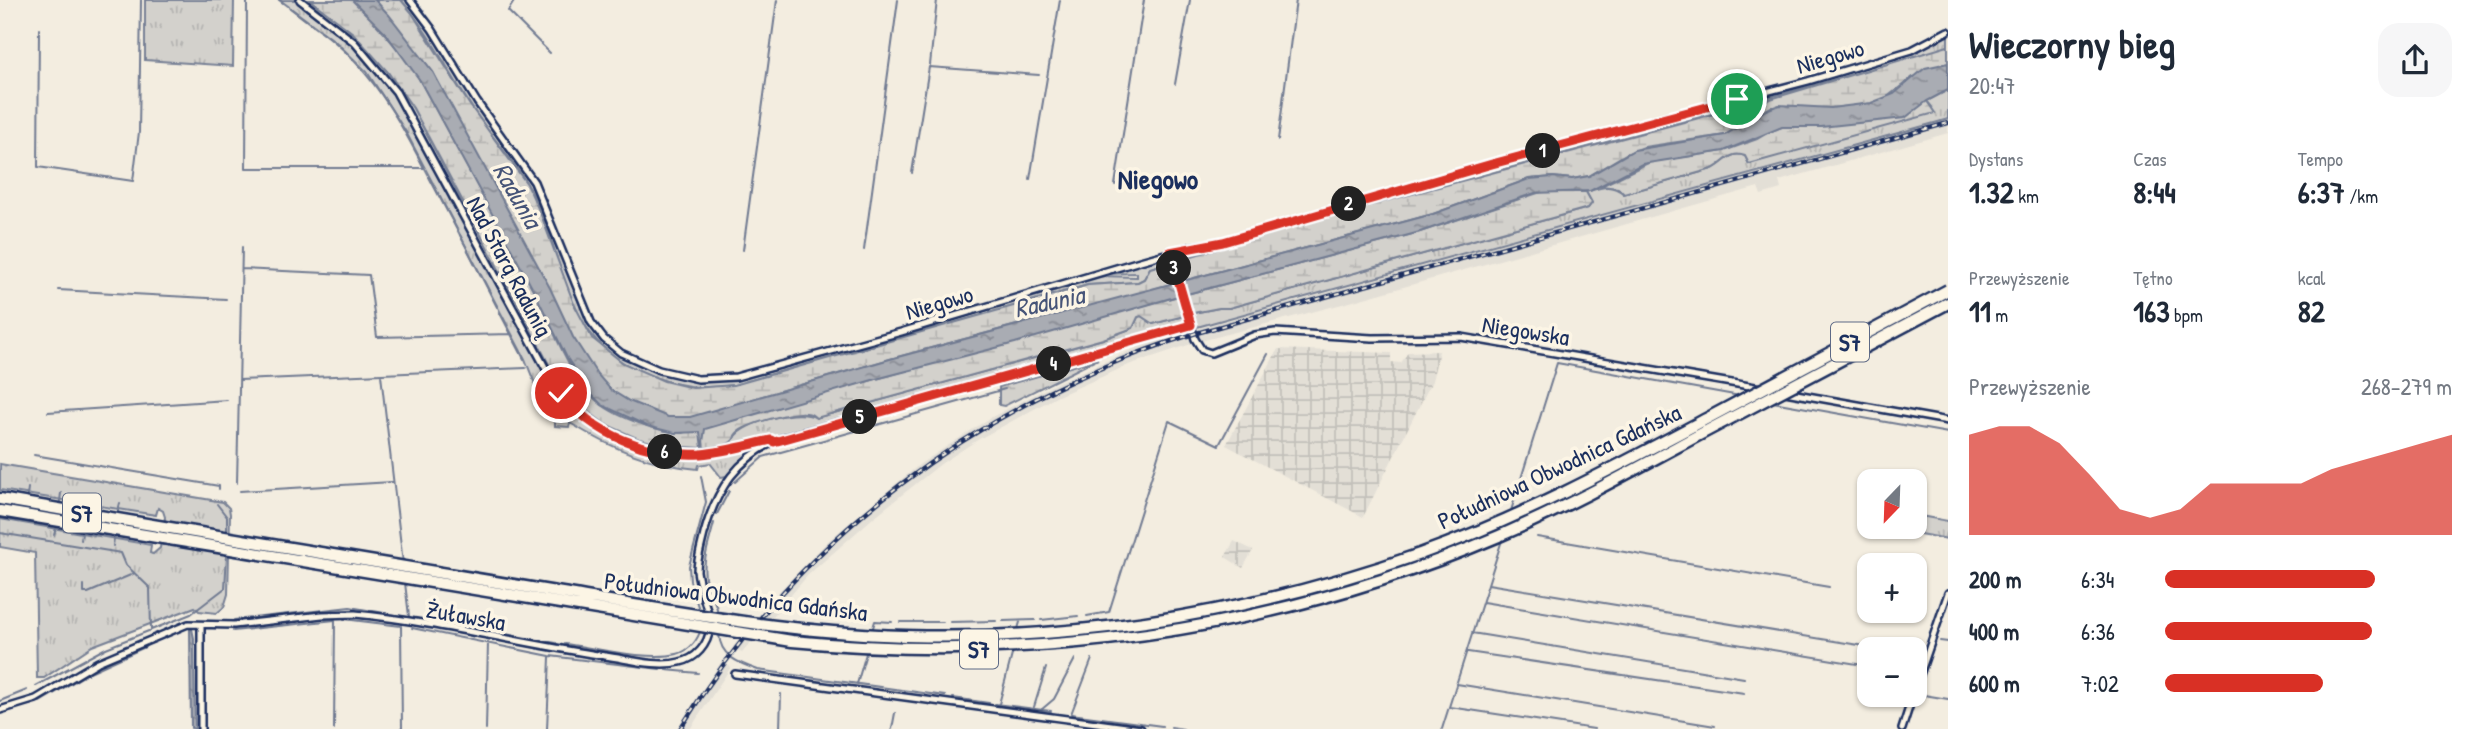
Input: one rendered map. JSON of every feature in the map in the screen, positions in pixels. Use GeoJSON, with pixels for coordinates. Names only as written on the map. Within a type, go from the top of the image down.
{"type":"FeatureCollection","features":[{"type":"Feature","properties":{"kind":"highway","name":"Południowa Obwodnica Gdańska"},"geometry":{"type":"LineString","coordinates":[[0,511],[163,532],[796,629],[892,636],[1059,632],[1144,622],[1225,608],[1310,588],[1392,564],[1479,531],[1633,458],[1948,290]]}},
{"type":"Feature","properties":{"kind":"highway","name":"Południowa Obwodnica Gdańska"},"geometry":{"type":"LineString","coordinates":[[0,499],[163,532],[792,641],[948,650],[1068,644],[1153,634],[1260,614],[1329,597],[1474,547],[1542,517],[1948,303]]}},
{"type":"Feature","properties":{"kind":"street","name":"Nad Starą Radunią"},"geometry":{"type":"LineString","coordinates":[[300,0],[354,42],[396,92],[545,369],[561,393],[574,409],[606,431],[661,451],[700,454],[771,440],[774,442],[1190,322]]}},
{"type":"Feature","properties":{"kind":"street","name":"Niegowo"},"geometry":{"type":"LineString","coordinates":[[410,0],[534,182],[591,322],[604,339],[621,353],[659,370],[685,377],[710,379],[751,373],[891,335],[1492,164],[1771,91],[1912,50],[1948,31]]}},
{"type":"Feature","properties":{"kind":"street","name":"Niegowska"},"geometry":{"type":"LineString","coordinates":[[1171,256],[1199,347],[1211,354],[1255,335],[1275,332],[1372,338],[1461,337],[1948,421]]}},
{"type":"Feature","properties":{"kind":"street","name":"Żuławska"},"geometry":{"type":"LineString","coordinates":[[0,710],[36,699],[98,662],[188,624],[243,625],[355,614],[629,659],[668,664],[686,661],[698,653],[709,634],[709,619],[699,584],[697,561],[712,508],[733,472],[756,452],[774,442]]}},
{"type":"Feature","properties":{"kind":"street"},"geometry":{"type":"LineString","coordinates":[[1927,655],[1948,593]]}},
{"type":"Feature","properties":{"kind":"street"},"geometry":{"type":"LineString","coordinates":[[201,625],[201,729]]}},
{"type":"Feature","properties":{"kind":"street"},"geometry":{"type":"LineString","coordinates":[[735,674],[1141,729]]}},
{"type":"Feature","properties":{"kind":"street"},"geometry":{"type":"LineString","coordinates":[[1902,729],[1909,707]]}},
{"type":"Feature","properties":{"kind":"shaded area"},"geometry":{"type":"Polygon","coordinates":[[[1948,119],[1948,133],[1779,181],[1781,189],[1761,195],[1758,187],[1350,302],[1201,341],[1197,327],[1948,119]]]}},
{"type":"Feature","properties":{"kind":"shaded area"},"geometry":{"type":"Polygon","coordinates":[[[1187,330],[1191,344],[1131,364],[1058,396],[979,439],[942,463],[874,517],[808,575],[742,653],[733,647],[777,594],[827,542],[920,464],[990,418],[1058,382],[1143,345],[1187,330]]]}},
{"type":"Feature","properties":{"kind":"shaded area"},"geometry":{"type":"Polygon","coordinates":[[[1278,349],[1391,353],[1391,362],[1401,363],[1408,352],[1439,351],[1432,381],[1363,517],[1226,445],[1278,349]]]}},
{"type":"Feature","properties":{"kind":"shaded area"},"geometry":{"type":"Polygon","coordinates":[[[1234,541],[1253,550],[1243,568],[1225,557],[1234,541]]]}},
{"type":"Feature","properties":{"kind":"shaded area"},"geometry":{"type":"Polygon","coordinates":[[[722,661],[731,667],[690,729],[677,729],[722,661]]]}},
{"type":"Feature","properties":{"kind":"green space"},"geometry":{"type":"Polygon","coordinates":[[[145,0],[234,0],[233,66],[145,60],[145,0]]]}},
{"type":"Feature","properties":{"kind":"green space"},"geometry":{"type":"Polygon","coordinates":[[[280,0],[310,0],[367,46],[413,108],[468,213],[475,208],[475,224],[563,387],[596,419],[639,439],[669,446],[708,448],[734,438],[748,427],[773,418],[798,414],[816,418],[1103,339],[1133,328],[1141,316],[1153,324],[1184,316],[1185,323],[786,435],[726,449],[699,453],[658,449],[611,433],[570,407],[547,404],[406,132],[367,72],[335,41],[280,0]]]}},
{"type":"Feature","properties":{"kind":"green space"},"geometry":{"type":"Polygon","coordinates":[[[310,0],[360,0],[366,12],[401,53],[405,53],[535,292],[576,375],[595,399],[612,411],[636,422],[683,433],[820,388],[858,384],[1178,296],[1184,316],[1153,324],[1141,316],[1133,328],[1103,339],[816,418],[800,413],[770,419],[742,429],[733,441],[722,446],[704,448],[702,433],[702,448],[669,446],[639,439],[605,424],[579,405],[563,387],[475,224],[475,208],[469,213],[413,108],[388,72],[353,33],[310,0]]]}},
{"type":"Feature","properties":{"kind":"green space"},"geometry":{"type":"Polygon","coordinates":[[[375,0],[401,0],[412,13],[469,104],[527,184],[574,304],[592,338],[623,363],[664,381],[693,388],[734,385],[1088,285],[1138,282],[1144,279],[1150,268],[1168,263],[1174,283],[1068,314],[1039,319],[890,359],[759,397],[736,410],[674,424],[600,390],[433,72],[375,0]]]}},
{"type":"Feature","properties":{"kind":"green space"},"geometry":{"type":"Polygon","coordinates":[[[401,0],[407,0],[418,12],[473,101],[531,180],[590,325],[614,351],[652,370],[704,382],[733,379],[881,340],[1099,276],[1137,277],[1137,273],[1104,274],[1166,256],[1168,263],[1150,268],[1144,279],[1138,282],[1088,285],[734,385],[700,387],[657,378],[617,358],[595,339],[580,317],[527,184],[401,0]]]}},
{"type":"Feature","properties":{"kind":"green space"},"geometry":{"type":"Polygon","coordinates":[[[1948,33],[1948,46],[1932,52],[1178,260],[1177,254],[1225,243],[1514,160],[1767,95],[1913,52],[1948,33]]]}},
{"type":"Feature","properties":{"kind":"green space"},"geometry":{"type":"Polygon","coordinates":[[[1948,46],[1948,72],[1913,77],[1878,104],[1831,108],[1771,107],[1725,135],[1644,147],[1626,154],[1589,176],[1572,179],[1529,179],[1433,214],[1183,281],[1178,260],[1329,216],[1767,100],[1948,46]]]}},
{"type":"Feature","properties":{"kind":"green space"},"geometry":{"type":"Polygon","coordinates":[[[1948,90],[1948,119],[1197,327],[1193,313],[1229,308],[1588,208],[1592,203],[1586,192],[1597,189],[1610,187],[1624,194],[1712,169],[1735,155],[1745,156],[1749,164],[1932,107],[1927,101],[1948,90]]]}},
{"type":"Feature","properties":{"kind":"green space"},"geometry":{"type":"Polygon","coordinates":[[[1922,94],[1935,113],[1749,164],[1745,156],[1735,155],[1712,169],[1624,194],[1618,188],[1601,186],[1650,162],[1724,151],[1782,127],[1821,127],[1922,94]]]}},
{"type":"Feature","properties":{"kind":"green space"},"geometry":{"type":"Polygon","coordinates":[[[1541,192],[1586,192],[1592,203],[1588,208],[1229,308],[1193,313],[1187,294],[1420,232],[1541,192]]]}},
{"type":"Feature","properties":{"kind":"green space"},"geometry":{"type":"Polygon","coordinates":[[[1098,359],[1004,406],[999,405],[999,387],[1098,359]]]}},
{"type":"Feature","properties":{"kind":"green space"},"geometry":{"type":"Polygon","coordinates":[[[555,412],[574,412],[628,443],[692,456],[768,441],[744,458],[727,476],[721,477],[710,463],[699,465],[698,469],[664,464],[616,447],[570,423],[569,427],[555,426],[555,412]]]}},
{"type":"Feature","properties":{"kind":"green space"},"geometry":{"type":"Polygon","coordinates":[[[0,464],[223,502],[229,508],[230,514],[228,594],[224,607],[217,613],[199,611],[195,607],[92,646],[44,678],[37,678],[35,553],[0,547],[0,519],[151,545],[150,553],[153,554],[160,548],[162,533],[106,524],[106,521],[163,530],[165,517],[163,511],[158,508],[156,515],[0,490],[0,464]]]}},
{"type":"Feature","properties":{"kind":"green space"},"geometry":{"type":"Polygon","coordinates":[[[1927,517],[1948,521],[1948,539],[1927,535],[1927,517]]]}},
{"type":"Feature","properties":{"kind":"water"},"geometry":{"type":"Polygon","coordinates":[[[352,0],[375,0],[433,72],[550,288],[573,337],[597,374],[611,390],[629,401],[668,417],[690,417],[890,359],[1174,283],[1178,296],[705,429],[702,448],[700,432],[675,433],[647,426],[602,405],[590,393],[567,358],[536,295],[419,79],[386,34],[352,0]]]}},
{"type":"Feature","properties":{"kind":"water"},"geometry":{"type":"Polygon","coordinates":[[[1948,63],[1948,90],[1927,101],[1905,118],[1821,127],[1782,127],[1724,151],[1642,164],[1590,191],[1535,193],[1420,232],[1187,294],[1183,281],[1433,214],[1529,179],[1572,179],[1589,176],[1634,150],[1725,135],[1779,105],[1831,108],[1871,103],[1894,94],[1925,68],[1948,63]]]}},
{"type":"Feature","properties":{"kind":"water"},"geometry":{"type":"Polygon","coordinates":[[[190,629],[194,638],[195,729],[191,728],[190,629]]]}},
{"type":"Feature","properties":{"kind":"waterway"},"geometry":{"type":"LineString","coordinates":[[39,29],[38,167],[133,181],[139,132],[141,0]]}},
{"type":"Feature","properties":{"kind":"waterway"},"geometry":{"type":"LineString","coordinates":[[247,0],[246,168],[424,168],[403,129],[368,76],[321,31]]}},
{"type":"Feature","properties":{"kind":"waterway"},"geometry":{"type":"LineString","coordinates":[[279,0],[283,3]]}},
{"type":"Feature","properties":{"kind":"waterway"},"geometry":{"type":"LineString","coordinates":[[515,0],[508,11],[550,53]]}},
{"type":"Feature","properties":{"kind":"waterway"},"geometry":{"type":"LineString","coordinates":[[743,250],[777,0]]}},
{"type":"Feature","properties":{"kind":"waterway"},"geometry":{"type":"LineString","coordinates":[[864,250],[898,0]]}},
{"type":"Feature","properties":{"kind":"waterway"},"geometry":{"type":"LineString","coordinates":[[930,65],[937,0]]}},
{"type":"Feature","properties":{"kind":"waterway"},"geometry":{"type":"LineString","coordinates":[[1030,179],[1060,0]]}},
{"type":"Feature","properties":{"kind":"waterway"},"geometry":{"type":"LineString","coordinates":[[1115,185],[1144,0]]}},
{"type":"Feature","properties":{"kind":"waterway"},"geometry":{"type":"LineString","coordinates":[[1175,84],[1190,0]]}},
{"type":"Feature","properties":{"kind":"waterway"},"geometry":{"type":"LineString","coordinates":[[1278,140],[1296,0]]}},
{"type":"Feature","properties":{"kind":"waterway"},"geometry":{"type":"LineString","coordinates":[[290,8],[312,25]]}},
{"type":"Feature","properties":{"kind":"waterway"},"geometry":{"type":"LineString","coordinates":[[912,173],[929,67],[1039,75]]}},
{"type":"Feature","properties":{"kind":"waterway"},"geometry":{"type":"LineString","coordinates":[[429,177],[457,230]]}},
{"type":"Feature","properties":{"kind":"waterway"},"geometry":{"type":"LineString","coordinates":[[460,235],[497,307]]}},
{"type":"Feature","properties":{"kind":"waterway"},"geometry":{"type":"LineString","coordinates":[[237,483],[242,247]]}},
{"type":"Feature","properties":{"kind":"waterway"},"geometry":{"type":"LineString","coordinates":[[242,269],[369,275],[377,337],[511,334]]}},
{"type":"Feature","properties":{"kind":"waterway"},"geometry":{"type":"LineString","coordinates":[[58,290],[226,299]]}},
{"type":"Feature","properties":{"kind":"waterway"},"geometry":{"type":"LineString","coordinates":[[500,313],[524,359]]}},
{"type":"Feature","properties":{"kind":"waterway"},"geometry":{"type":"LineString","coordinates":[[1087,616],[1109,612],[1169,421],[1219,445],[1268,354]]}},
{"type":"Feature","properties":{"kind":"waterway"},"geometry":{"type":"LineString","coordinates":[[1510,514],[1557,363],[1740,396]]}},
{"type":"Feature","properties":{"kind":"waterway"},"geometry":{"type":"LineString","coordinates":[[239,380],[526,368]]}},
{"type":"Feature","properties":{"kind":"waterway"},"geometry":{"type":"LineString","coordinates":[[381,375],[403,563]]}},
{"type":"Feature","properties":{"kind":"waterway"},"geometry":{"type":"LineString","coordinates":[[735,482],[763,457],[1005,389]]}},
{"type":"Feature","properties":{"kind":"waterway"},"geometry":{"type":"LineString","coordinates":[[48,412],[227,400]]}},
{"type":"Feature","properties":{"kind":"waterway"},"geometry":{"type":"LineString","coordinates":[[1773,402],[1948,433]]}},
{"type":"Feature","properties":{"kind":"waterway"},"geometry":{"type":"LineString","coordinates":[[34,455],[219,486],[219,489]]}},
{"type":"Feature","properties":{"kind":"waterway"},"geometry":{"type":"LineString","coordinates":[[700,613],[690,581],[689,566],[706,502],[701,476]]}},
{"type":"Feature","properties":{"kind":"waterway"},"geometry":{"type":"LineString","coordinates":[[240,491],[392,482]]}},
{"type":"Feature","properties":{"kind":"waterway"},"geometry":{"type":"LineString","coordinates":[[27,496],[28,488]]}},
{"type":"Feature","properties":{"kind":"waterway"},"geometry":{"type":"LineString","coordinates":[[717,514],[729,491]]}},
{"type":"Feature","properties":{"kind":"waterway"},"geometry":{"type":"LineString","coordinates":[[60,501],[61,493]]}},
{"type":"Feature","properties":{"kind":"waterway"},"geometry":{"type":"LineString","coordinates":[[87,506],[88,498]]}},
{"type":"Feature","properties":{"kind":"waterway"},"geometry":{"type":"LineString","coordinates":[[118,511],[120,503]]}},
{"type":"Feature","properties":{"kind":"waterway"},"geometry":{"type":"LineString","coordinates":[[217,504],[227,517],[227,534]]}},
{"type":"Feature","properties":{"kind":"waterway"},"geometry":{"type":"LineString","coordinates":[[714,523],[704,568],[707,587],[718,614]]}},
{"type":"Feature","properties":{"kind":"waterway"},"geometry":{"type":"LineString","coordinates":[[54,535],[56,528]]}},
{"type":"Feature","properties":{"kind":"waterway"},"geometry":{"type":"LineString","coordinates":[[0,533],[121,553],[126,565],[150,588],[151,630]]}},
{"type":"Feature","properties":{"kind":"waterway"},"geometry":{"type":"LineString","coordinates":[[81,540],[82,533]]}},
{"type":"Feature","properties":{"kind":"waterway"},"geometry":{"type":"LineString","coordinates":[[1537,537],[1829,587]]}},
{"type":"Feature","properties":{"kind":"waterway"},"geometry":{"type":"LineString","coordinates":[[113,546],[114,538]]}},
{"type":"Feature","properties":{"kind":"waterway"},"geometry":{"type":"LineString","coordinates":[[1442,729],[1502,540]]}},
{"type":"Feature","properties":{"kind":"waterway"},"geometry":{"type":"LineString","coordinates":[[36,686],[106,648],[191,614],[225,588],[227,554]]}},
{"type":"Feature","properties":{"kind":"waterway"},"geometry":{"type":"LineString","coordinates":[[84,585],[84,593],[88,593],[133,574]]}},
{"type":"Feature","properties":{"kind":"waterway"},"geometry":{"type":"LineString","coordinates":[[405,583],[409,616]]}},
{"type":"Feature","properties":{"kind":"waterway"},"geometry":{"type":"LineString","coordinates":[[1488,584],[1857,645]]}},
{"type":"Feature","properties":{"kind":"waterway"},"geometry":{"type":"LineString","coordinates":[[1483,602],[1857,664]]}},
{"type":"Feature","properties":{"kind":"waterway"},"geometry":{"type":"LineString","coordinates":[[234,620],[350,607],[556,643]]}},
{"type":"Feature","properties":{"kind":"waterway"},"geometry":{"type":"LineString","coordinates":[[1041,620],[1078,616]]}},
{"type":"Feature","properties":{"kind":"waterway"},"geometry":{"type":"LineString","coordinates":[[344,619],[401,626],[402,729]]}},
{"type":"Feature","properties":{"kind":"waterway"},"geometry":{"type":"LineString","coordinates":[[233,631],[335,620],[334,729]]}},
{"type":"Feature","properties":{"kind":"waterway"},"geometry":{"type":"LineString","coordinates":[[1003,621],[1035,620]]}},
{"type":"Feature","properties":{"kind":"waterway"},"geometry":{"type":"LineString","coordinates":[[872,631],[875,621],[892,622]]}},
{"type":"Feature","properties":{"kind":"waterway"},"geometry":{"type":"LineString","coordinates":[[950,622],[996,621]]}},
{"type":"Feature","properties":{"kind":"waterway"},"geometry":{"type":"LineString","coordinates":[[900,622],[943,622]]}},
{"type":"Feature","properties":{"kind":"waterway"},"geometry":{"type":"LineString","coordinates":[[1018,629],[1020,622]]}},
{"type":"Feature","properties":{"kind":"waterway"},"geometry":{"type":"LineString","coordinates":[[412,628],[550,656],[660,669]]}},
{"type":"Feature","properties":{"kind":"waterway"},"geometry":{"type":"LineString","coordinates":[[565,644],[637,655],[665,656],[685,651],[694,643],[700,632]]}},
{"type":"Feature","properties":{"kind":"waterway"},"geometry":{"type":"LineString","coordinates":[[1472,633],[1744,678]]}},
{"type":"Feature","properties":{"kind":"waterway"},"geometry":{"type":"LineString","coordinates":[[719,634],[720,642],[731,658],[758,670],[945,696]]}},
{"type":"Feature","properties":{"kind":"waterway"},"geometry":{"type":"LineString","coordinates":[[1940,641],[1948,642]]}},
{"type":"Feature","properties":{"kind":"waterway"},"geometry":{"type":"LineString","coordinates":[[486,729],[488,643]]}},
{"type":"Feature","properties":{"kind":"waterway"},"geometry":{"type":"LineString","coordinates":[[40,702],[92,671],[145,647]]}},
{"type":"Feature","properties":{"kind":"waterway"},"geometry":{"type":"LineString","coordinates":[[857,684],[867,650]]}},
{"type":"Feature","properties":{"kind":"waterway"},"geometry":{"type":"LineString","coordinates":[[999,704],[1013,651]]}},
{"type":"Feature","properties":{"kind":"waterway"},"geometry":{"type":"LineString","coordinates":[[1468,652],[1744,693]]}},
{"type":"Feature","properties":{"kind":"waterway"},"geometry":{"type":"LineString","coordinates":[[547,729],[550,657]]}},
{"type":"Feature","properties":{"kind":"waterway"},"geometry":{"type":"LineString","coordinates":[[1041,710],[1054,699],[1075,659]]}},
{"type":"Feature","properties":{"kind":"waterway"},"geometry":{"type":"LineString","coordinates":[[1092,659],[1071,714],[1162,726]]}},
{"type":"Feature","properties":{"kind":"waterway"},"geometry":{"type":"LineString","coordinates":[[1034,707],[1046,668]]}},
{"type":"Feature","properties":{"kind":"waterway"},"geometry":{"type":"LineString","coordinates":[[666,670],[698,673]]}},
{"type":"Feature","properties":{"kind":"waterway"},"geometry":{"type":"LineString","coordinates":[[1457,684],[1715,726]]}},
{"type":"Feature","properties":{"kind":"waterway"},"geometry":{"type":"LineString","coordinates":[[0,701],[27,690]]}},
{"type":"Feature","properties":{"kind":"waterway"},"geometry":{"type":"LineString","coordinates":[[780,729],[781,694]]}},
{"type":"Feature","properties":{"kind":"waterway"},"geometry":{"type":"LineString","coordinates":[[1927,696],[1948,699]]}},
{"type":"Feature","properties":{"kind":"waterway"},"geometry":{"type":"LineString","coordinates":[[953,698],[989,703]]}},
{"type":"Feature","properties":{"kind":"waterway"},"geometry":{"type":"LineString","coordinates":[[995,704],[1051,711]]}},
{"type":"Feature","properties":{"kind":"waterway"},"geometry":{"type":"LineString","coordinates":[[1450,707],[1594,729]]}},
{"type":"Feature","properties":{"kind":"waterway"},"geometry":{"type":"LineString","coordinates":[[892,729],[895,713]]}},
{"type":"Feature","properties":{"kind":"waterway"},"geometry":{"type":"LineString","coordinates":[[1171,727],[1183,729]]}},
{"type":"Feature","properties":{"kind":"railway"},"geometry":{"type":"LineString","coordinates":[[680,729],[727,659],[780,595],[838,537],[900,485],[968,438],[1039,397],[1114,363],[1193,334],[1948,123]]}},
{"type":"Feature","properties":{"kind":"district","name":"Niegowo"},"geometry":{"type":"Point","coordinates":[1158,179]}},
{"type":"Feature","properties":{"kind":"route"},"geometry":{"type":"LineString","coordinates":[[561,393],[569,404],[599,428],[654,450],[700,454],[771,440],[774,442],[1191,325],[1170,252],[1223,242],[1390,192],[1737,99]]}},
{"type":"Feature","properties":{"kind":"water label","name":"Radunia"},"geometry":{"type":"Point","coordinates":[518,195]}},
{"type":"Feature","properties":{"kind":"water label","name":"Radunia"},"geometry":{"type":"Point","coordinates":[1049,301]}}]}
